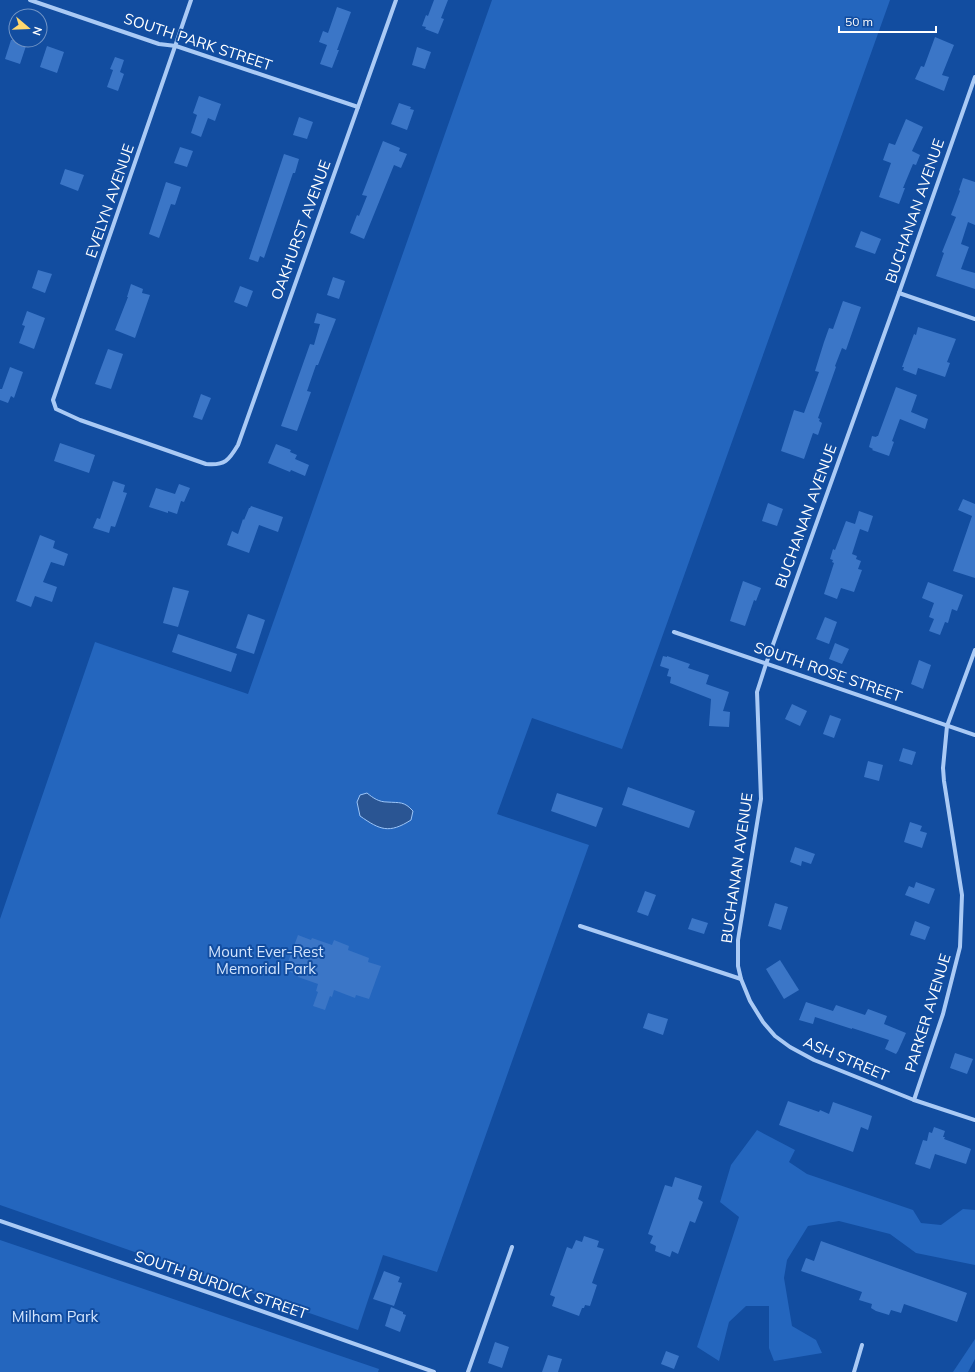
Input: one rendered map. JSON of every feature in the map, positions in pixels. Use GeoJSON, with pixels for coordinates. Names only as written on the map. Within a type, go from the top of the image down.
{"type":"FeatureCollection","features":[{"type":"Feature","properties":{"kind":"street","name":"SOUTH PARK STREET"},"geometry":{"type":"LineString","coordinates":[[30,0],[159,44],[176,46],[358,107]]}},
{"type":"Feature","properties":{"kind":"street","name":"EVELYN AVENUE"},"geometry":{"type":"LineString","coordinates":[[191,0],[53,400],[56,409],[80,420],[206,464],[216,465],[221,463]]}},
{"type":"Feature","properties":{"kind":"street","name":"OAKHURST AVENUE"},"geometry":{"type":"LineString","coordinates":[[221,463],[229,458],[238,445],[396,0]]}},
{"type":"Feature","properties":{"kind":"street","name":"BUCHANAN AVENUE"},"geometry":{"type":"LineString","coordinates":[[741,979],[738,966],[738,940],[761,799],[758,692],[766,664],[975,77]]}},
{"type":"Feature","properties":{"kind":"street"},"geometry":{"type":"LineString","coordinates":[[899,293],[975,320]]}},
{"type":"Feature","properties":{"kind":"street","name":"SOUTH ROSE STREET"},"geometry":{"type":"LineString","coordinates":[[674,632],[975,735]]}},
{"type":"Feature","properties":{"kind":"street","name":"PARKER AVENUE"},"geometry":{"type":"LineString","coordinates":[[914,1100],[943,1014],[960,947],[962,895],[943,768],[947,726],[975,650]]}},
{"type":"Feature","properties":{"kind":"street"},"geometry":{"type":"LineString","coordinates":[[580,926],[741,979]]}},
{"type":"Feature","properties":{"kind":"street","name":"ASH STREET"},"geometry":{"type":"LineString","coordinates":[[741,979],[750,1001],[763,1022],[775,1036],[790,1047],[814,1060],[914,1100],[975,1120]]}},
{"type":"Feature","properties":{"kind":"street","name":"SOUTH BURDICK STREET"},"geometry":{"type":"LineString","coordinates":[[0,1222],[213,1294],[434,1372]]}},
{"type":"Feature","properties":{"kind":"street"},"geometry":{"type":"LineString","coordinates":[[468,1372],[512,1247]]}},
{"type":"Feature","properties":{"kind":"street"},"geometry":{"type":"LineString","coordinates":[[854,1372],[862,1345]]}},
{"type":"Feature","properties":{"kind":"green space","name":"Mount Ever-Rest Memorial Park"},"geometry":{"type":"Polygon","coordinates":[[[492,0],[890,0],[622,749],[532,718],[497,814],[589,845],[437,1272],[383,1255],[358,1330],[0,1205],[0,919],[95,642],[248,694],[492,0]]]}},
{"type":"Feature","properties":{"kind":"green space"},"geometry":{"type":"Polygon","coordinates":[[[757,1130],[795,1150],[789,1162],[807,1174],[913,1210],[921,1223],[941,1225],[963,1209],[975,1210],[975,1265],[916,1253],[890,1234],[839,1221],[808,1226],[787,1260],[784,1278],[792,1326],[816,1340],[822,1353],[774,1361],[769,1348],[769,1306],[746,1306],[729,1322],[719,1361],[697,1347],[739,1217],[720,1202],[731,1165],[757,1130]]]}},
{"type":"Feature","properties":{"kind":"green space","name":"Milham Park"},"geometry":{"type":"Polygon","coordinates":[[[0,1240],[379,1369],[378,1372],[0,1372],[0,1240]]]}},
{"type":"Feature","properties":{"kind":"green space"},"geometry":{"type":"Polygon","coordinates":[[[975,1339],[975,1359],[968,1372],[953,1372],[975,1339]]]}},
{"type":"Feature","properties":{"kind":"shaded area"},"geometry":{"type":"Polygon","coordinates":[[[367,793],[381,801],[402,803],[407,806],[413,811],[411,820],[390,829],[379,827],[367,821],[360,816],[357,802],[360,795],[367,793]]]}},
{"type":"Feature","properties":{"kind":"building"},"geometry":{"type":"Polygon","coordinates":[[[434,0],[448,0],[441,18],[444,19],[438,34],[425,29],[426,27],[422,26],[426,15],[428,16],[434,0]]]}},
{"type":"Feature","properties":{"kind":"building"},"geometry":{"type":"Polygon","coordinates":[[[337,7],[351,12],[332,68],[320,64],[327,45],[319,42],[323,31],[328,33],[337,7]]]}},
{"type":"Feature","properties":{"kind":"building"},"geometry":{"type":"Polygon","coordinates":[[[935,37],[954,45],[942,75],[949,77],[944,91],[915,79],[921,66],[924,67],[935,37]]]}},
{"type":"Feature","properties":{"kind":"building"},"geometry":{"type":"Polygon","coordinates":[[[48,46],[64,52],[57,73],[40,67],[48,46]]]}},
{"type":"Feature","properties":{"kind":"building"},"geometry":{"type":"Polygon","coordinates":[[[417,47],[431,52],[425,69],[412,65],[417,47]]]}},
{"type":"Feature","properties":{"kind":"building"},"geometry":{"type":"Polygon","coordinates":[[[8,48],[25,48],[20,64],[5,59],[8,48]]]}},
{"type":"Feature","properties":{"kind":"building"},"geometry":{"type":"Polygon","coordinates":[[[115,57],[124,60],[120,72],[124,74],[118,91],[107,87],[113,70],[110,69],[115,57]]]}},
{"type":"Feature","properties":{"kind":"building"},"geometry":{"type":"Polygon","coordinates":[[[199,96],[221,104],[215,121],[208,118],[201,137],[191,133],[197,115],[193,113],[199,96]]]}},
{"type":"Feature","properties":{"kind":"building"},"geometry":{"type":"Polygon","coordinates":[[[399,103],[411,107],[410,109],[414,110],[407,130],[391,124],[399,103]]]}},
{"type":"Feature","properties":{"kind":"building"},"geometry":{"type":"Polygon","coordinates":[[[299,117],[313,122],[307,139],[293,135],[299,117]]]}},
{"type":"Feature","properties":{"kind":"building"},"geometry":{"type":"Polygon","coordinates":[[[906,119],[923,127],[912,151],[920,155],[916,165],[913,164],[903,188],[905,188],[899,204],[879,197],[891,163],[883,160],[889,143],[895,145],[906,119]]]}},
{"type":"Feature","properties":{"kind":"building"},"geometry":{"type":"Polygon","coordinates":[[[383,141],[400,148],[399,151],[407,154],[401,168],[394,165],[364,239],[350,233],[367,196],[362,195],[383,141]]]}},
{"type":"Feature","properties":{"kind":"building"},"geometry":{"type":"Polygon","coordinates":[[[180,147],[193,151],[187,167],[174,163],[180,147]]]}},
{"type":"Feature","properties":{"kind":"building"},"geometry":{"type":"Polygon","coordinates":[[[284,154],[299,159],[264,258],[260,256],[258,262],[249,259],[284,154]]]}},
{"type":"Feature","properties":{"kind":"building"},"geometry":{"type":"Polygon","coordinates":[[[65,169],[84,175],[78,191],[60,184],[65,169]]]}},
{"type":"Feature","properties":{"kind":"building"},"geometry":{"type":"Polygon","coordinates":[[[963,178],[975,182],[975,225],[968,222],[961,244],[969,247],[961,269],[975,273],[975,289],[936,276],[944,253],[942,252],[956,217],[951,215],[963,178]]]}},
{"type":"Feature","properties":{"kind":"building"},"geometry":{"type":"Polygon","coordinates":[[[166,182],[181,187],[175,205],[171,204],[159,238],[149,234],[166,182]]]}},
{"type":"Feature","properties":{"kind":"building"},"geometry":{"type":"Polygon","coordinates":[[[861,231],[881,239],[875,254],[855,247],[861,231]]]}},
{"type":"Feature","properties":{"kind":"building"},"geometry":{"type":"Polygon","coordinates":[[[38,270],[52,274],[45,293],[32,288],[38,270]]]}},
{"type":"Feature","properties":{"kind":"building"},"geometry":{"type":"Polygon","coordinates":[[[333,277],[345,281],[339,299],[327,295],[333,277]]]}},
{"type":"Feature","properties":{"kind":"building"},"geometry":{"type":"Polygon","coordinates":[[[131,284],[143,289],[142,293],[150,295],[135,338],[115,330],[128,297],[131,284]]]}},
{"type":"Feature","properties":{"kind":"building"},"geometry":{"type":"Polygon","coordinates":[[[240,286],[253,291],[247,307],[234,302],[240,286]]]}},
{"type":"Feature","properties":{"kind":"building"},"geometry":{"type":"Polygon","coordinates":[[[843,301],[861,307],[846,350],[842,348],[835,366],[836,367],[818,418],[822,423],[818,435],[813,433],[804,459],[781,451],[794,410],[804,413],[819,372],[815,371],[824,342],[829,328],[833,329],[843,301]]]}},
{"type":"Feature","properties":{"kind":"building"},"geometry":{"type":"Polygon","coordinates":[[[27,311],[45,318],[34,349],[19,343],[25,326],[22,325],[27,311]]]}},
{"type":"Feature","properties":{"kind":"building"},"geometry":{"type":"Polygon","coordinates":[[[317,313],[336,319],[318,365],[316,365],[307,391],[311,392],[297,431],[281,426],[310,344],[314,345],[320,324],[314,323],[317,313]]]}},
{"type":"Feature","properties":{"kind":"building"},"geometry":{"type":"Polygon","coordinates":[[[918,327],[956,339],[947,362],[950,363],[945,377],[918,368],[916,375],[903,370],[904,367],[902,367],[918,327]]]}},
{"type":"Feature","properties":{"kind":"building"},"geometry":{"type":"Polygon","coordinates":[[[108,349],[123,354],[111,389],[95,384],[108,349]]]}},
{"type":"Feature","properties":{"kind":"building"},"geometry":{"type":"Polygon","coordinates":[[[10,367],[23,372],[14,398],[11,396],[8,403],[0,400],[0,389],[2,389],[10,367]]]}},
{"type":"Feature","properties":{"kind":"building"},"geometry":{"type":"Polygon","coordinates":[[[896,387],[917,395],[911,412],[928,419],[925,429],[900,419],[892,441],[894,442],[889,456],[872,450],[873,449],[869,447],[872,436],[878,436],[896,387]]]}},
{"type":"Feature","properties":{"kind":"building"},"geometry":{"type":"Polygon","coordinates":[[[201,394],[211,398],[202,420],[193,417],[201,394]]]}},
{"type":"Feature","properties":{"kind":"building"},"geometry":{"type":"Polygon","coordinates":[[[60,443],[95,455],[89,473],[54,461],[60,443]]]}},
{"type":"Feature","properties":{"kind":"building"},"geometry":{"type":"Polygon","coordinates":[[[276,444],[291,450],[290,452],[297,455],[295,459],[309,465],[305,476],[268,463],[276,444]]]}},
{"type":"Feature","properties":{"kind":"building"},"geometry":{"type":"Polygon","coordinates":[[[113,481],[125,485],[123,492],[127,493],[115,527],[111,526],[109,533],[93,528],[97,518],[100,519],[113,481]]]}},
{"type":"Feature","properties":{"kind":"building"},"geometry":{"type":"Polygon","coordinates":[[[179,484],[190,488],[184,502],[181,501],[177,514],[168,511],[168,513],[149,507],[156,488],[175,494],[179,484]]]}},
{"type":"Feature","properties":{"kind":"building"},"geometry":{"type":"Polygon","coordinates":[[[963,499],[975,504],[975,578],[953,571],[972,516],[958,510],[963,499]]]}},
{"type":"Feature","properties":{"kind":"building"},"geometry":{"type":"Polygon","coordinates":[[[768,503],[783,509],[777,526],[762,521],[768,503]]]}},
{"type":"Feature","properties":{"kind":"building"},"geometry":{"type":"Polygon","coordinates":[[[251,506],[283,517],[278,532],[259,525],[249,553],[227,545],[232,531],[238,534],[243,519],[244,520],[251,506]]]}},
{"type":"Feature","properties":{"kind":"building"},"geometry":{"type":"Polygon","coordinates":[[[859,511],[873,516],[868,532],[860,529],[852,554],[857,556],[856,559],[861,561],[858,569],[862,570],[854,592],[841,588],[837,599],[824,594],[834,563],[832,562],[833,560],[830,559],[846,521],[855,524],[859,511]]]}},
{"type":"Feature","properties":{"kind":"building"},"geometry":{"type":"Polygon","coordinates":[[[40,535],[55,541],[53,548],[68,554],[64,566],[51,562],[43,582],[57,587],[52,602],[35,596],[31,607],[16,601],[40,535]]]}},
{"type":"Feature","properties":{"kind":"building"},"geometry":{"type":"Polygon","coordinates":[[[743,581],[761,588],[756,601],[754,600],[745,626],[730,621],[743,581]]]}},
{"type":"Feature","properties":{"kind":"building"},"geometry":{"type":"Polygon","coordinates":[[[928,582],[963,595],[957,611],[952,609],[948,623],[945,622],[940,635],[929,631],[934,619],[929,617],[934,603],[922,598],[928,582]]]}},
{"type":"Feature","properties":{"kind":"building"},"geometry":{"type":"Polygon","coordinates":[[[173,587],[189,591],[178,627],[163,623],[173,587]]]}},
{"type":"Feature","properties":{"kind":"building"},"geometry":{"type":"Polygon","coordinates":[[[248,614],[265,620],[254,654],[236,648],[248,614]]]}},
{"type":"Feature","properties":{"kind":"building"},"geometry":{"type":"Polygon","coordinates":[[[825,617],[837,622],[829,644],[816,639],[825,617]]]}},
{"type":"Feature","properties":{"kind":"building"},"geometry":{"type":"Polygon","coordinates":[[[178,634],[237,654],[231,672],[172,652],[178,634]]]}},
{"type":"Feature","properties":{"kind":"building"},"geometry":{"type":"Polygon","coordinates":[[[835,643],[849,649],[842,664],[829,659],[835,643]]]}},
{"type":"Feature","properties":{"kind":"building"},"geometry":{"type":"Polygon","coordinates":[[[663,656],[690,664],[688,668],[709,675],[706,684],[729,692],[723,711],[730,712],[729,727],[709,726],[711,699],[670,683],[671,677],[667,676],[669,669],[660,666],[663,656]]]}},
{"type":"Feature","properties":{"kind":"building"},"geometry":{"type":"Polygon","coordinates":[[[919,660],[931,665],[923,689],[911,684],[919,660]]]}},
{"type":"Feature","properties":{"kind":"building"},"geometry":{"type":"Polygon","coordinates":[[[792,704],[807,711],[800,726],[785,719],[792,704]]]}},
{"type":"Feature","properties":{"kind":"building"},"geometry":{"type":"Polygon","coordinates":[[[830,715],[841,719],[834,738],[823,734],[830,715]]]}},
{"type":"Feature","properties":{"kind":"building"},"geometry":{"type":"Polygon","coordinates":[[[903,748],[916,752],[912,765],[899,761],[903,748]]]}},
{"type":"Feature","properties":{"kind":"building"},"geometry":{"type":"Polygon","coordinates":[[[868,761],[883,765],[879,781],[864,777],[868,761]]]}},
{"type":"Feature","properties":{"kind":"building"},"geometry":{"type":"Polygon","coordinates":[[[628,787],[695,811],[689,828],[622,805],[628,787]]]}},
{"type":"Feature","properties":{"kind":"building"},"geometry":{"type":"Polygon","coordinates":[[[557,793],[603,808],[596,827],[551,811],[557,793]]]}},
{"type":"Feature","properties":{"kind":"building"},"geometry":{"type":"Polygon","coordinates":[[[910,822],[922,826],[920,831],[927,833],[922,848],[904,842],[910,822]]]}},
{"type":"Feature","properties":{"kind":"building"},"geometry":{"type":"Polygon","coordinates":[[[795,847],[815,854],[811,864],[802,861],[801,866],[790,862],[795,847]]]}},
{"type":"Feature","properties":{"kind":"building"},"geometry":{"type":"Polygon","coordinates":[[[916,882],[935,889],[929,904],[905,895],[909,886],[914,888],[916,882]]]}},
{"type":"Feature","properties":{"kind":"building"},"geometry":{"type":"Polygon","coordinates":[[[645,891],[656,895],[648,916],[637,912],[645,891]]]}},
{"type":"Feature","properties":{"kind":"building"},"geometry":{"type":"Polygon","coordinates":[[[775,903],[788,907],[781,930],[768,926],[775,903]]]}},
{"type":"Feature","properties":{"kind":"building"},"geometry":{"type":"Polygon","coordinates":[[[692,918],[708,923],[704,934],[688,929],[692,918]]]}},
{"type":"Feature","properties":{"kind":"building"},"geometry":{"type":"Polygon","coordinates":[[[915,921],[930,927],[925,940],[910,935],[915,921]]]}},
{"type":"Feature","properties":{"kind":"building"},"geometry":{"type":"Polygon","coordinates":[[[298,935],[332,945],[334,940],[349,946],[348,950],[369,958],[368,962],[381,966],[369,999],[356,995],[355,998],[334,990],[325,1010],[313,1006],[318,992],[316,991],[318,984],[298,977],[298,975],[285,970],[298,935]]]}},
{"type":"Feature","properties":{"kind":"building"},"geometry":{"type":"Polygon","coordinates":[[[780,960],[799,990],[784,999],[766,969],[780,960]]]}},
{"type":"Feature","properties":{"kind":"building"},"geometry":{"type":"Polygon","coordinates":[[[806,1002],[833,1011],[836,1005],[865,1015],[868,1009],[887,1016],[884,1024],[906,1033],[896,1054],[885,1049],[889,1040],[815,1017],[813,1024],[799,1020],[806,1002]]]}},
{"type":"Feature","properties":{"kind":"building"},"geometry":{"type":"Polygon","coordinates":[[[648,1013],[668,1019],[663,1035],[643,1028],[648,1013]]]}},
{"type":"Feature","properties":{"kind":"building"},"geometry":{"type":"Polygon","coordinates":[[[955,1053],[973,1059],[967,1074],[950,1068],[955,1053]]]}},
{"type":"Feature","properties":{"kind":"building"},"geometry":{"type":"Polygon","coordinates":[[[788,1101],[829,1114],[833,1102],[872,1116],[868,1130],[861,1127],[853,1152],[779,1125],[788,1101]]]}},
{"type":"Feature","properties":{"kind":"building"},"geometry":{"type":"Polygon","coordinates":[[[934,1127],[945,1131],[943,1137],[945,1137],[944,1139],[971,1149],[966,1164],[935,1154],[930,1169],[915,1164],[923,1140],[927,1141],[929,1132],[932,1133],[934,1127]]]}},
{"type":"Feature","properties":{"kind":"building"},"geometry":{"type":"Polygon","coordinates":[[[675,1177],[702,1186],[698,1199],[703,1202],[695,1223],[690,1221],[678,1254],[672,1251],[670,1257],[655,1251],[656,1246],[650,1243],[653,1236],[648,1234],[665,1185],[672,1187],[675,1177]]]}},
{"type":"Feature","properties":{"kind":"building"},"geometry":{"type":"Polygon","coordinates":[[[584,1236],[599,1241],[597,1247],[604,1249],[592,1283],[597,1285],[590,1306],[585,1305],[579,1316],[552,1306],[555,1297],[550,1295],[567,1247],[572,1249],[576,1240],[582,1242],[584,1236]]]}},
{"type":"Feature","properties":{"kind":"building"},"geometry":{"type":"Polygon","coordinates":[[[821,1241],[967,1293],[957,1322],[904,1304],[901,1313],[891,1310],[889,1315],[876,1311],[871,1308],[872,1304],[859,1300],[862,1292],[801,1271],[806,1258],[814,1261],[821,1241]]]}},
{"type":"Feature","properties":{"kind":"building"},"geometry":{"type":"Polygon","coordinates":[[[384,1271],[400,1277],[398,1282],[402,1283],[394,1306],[373,1299],[384,1271]]]}},
{"type":"Feature","properties":{"kind":"building"},"geometry":{"type":"Polygon","coordinates":[[[391,1307],[403,1312],[403,1314],[406,1315],[400,1332],[385,1326],[391,1307]]]}},
{"type":"Feature","properties":{"kind":"building"},"geometry":{"type":"Polygon","coordinates":[[[495,1342],[509,1347],[502,1368],[488,1363],[495,1342]]]}},
{"type":"Feature","properties":{"kind":"building"},"geometry":{"type":"Polygon","coordinates":[[[666,1351],[679,1356],[674,1369],[661,1364],[666,1351]]]}},
{"type":"Feature","properties":{"kind":"building"},"geometry":{"type":"Polygon","coordinates":[[[548,1355],[562,1359],[558,1372],[542,1372],[548,1355]]]}}]}
